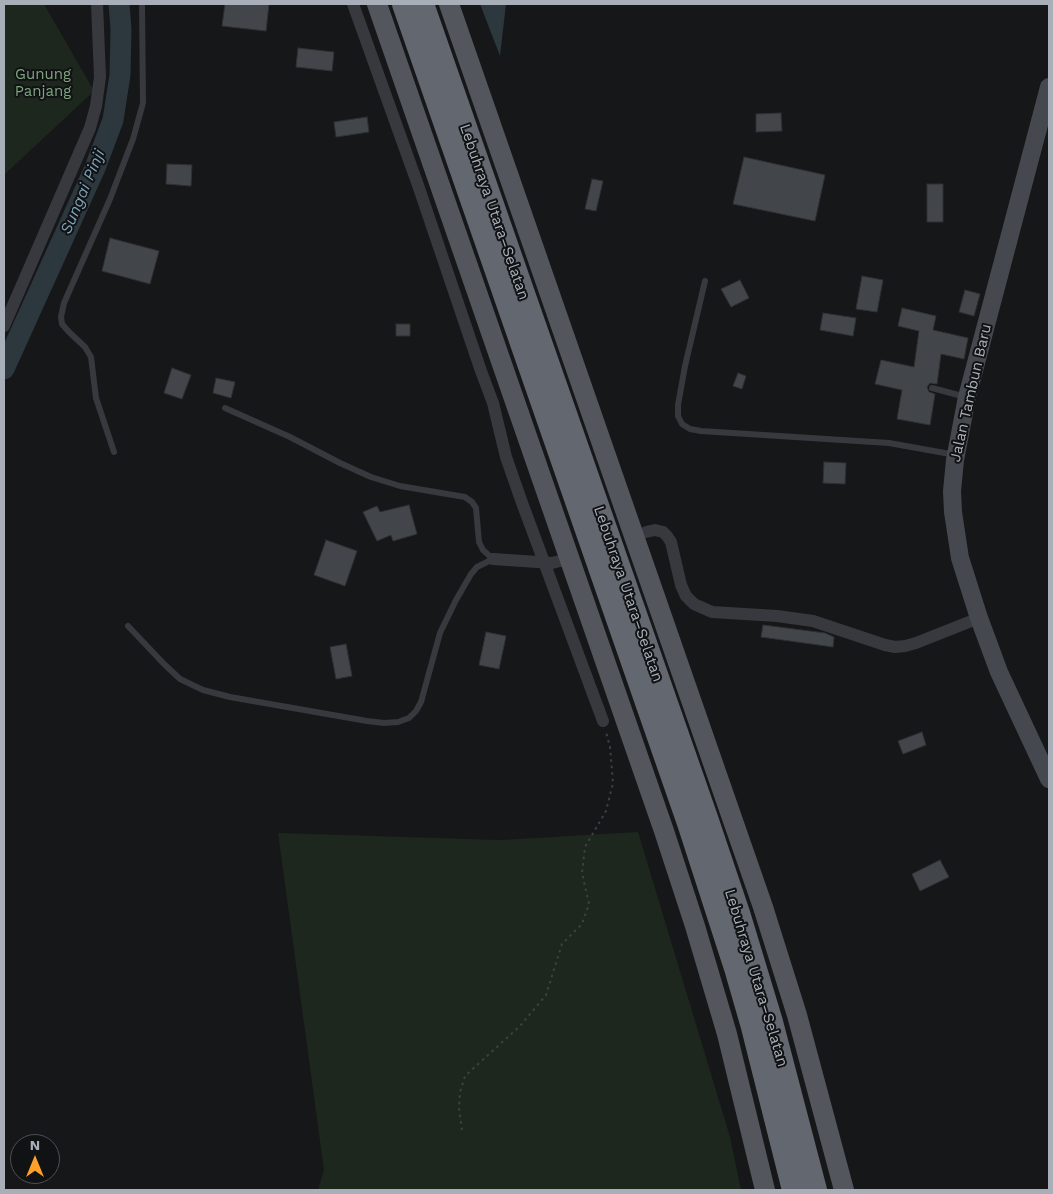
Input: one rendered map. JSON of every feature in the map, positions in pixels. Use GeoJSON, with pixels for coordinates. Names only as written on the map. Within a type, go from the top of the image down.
{"type":"FeatureCollection","features":[{"type":"Feature","properties":{"kind":"highway","name":"Lebuhraya Utara–Selatan"},"geometry":{"type":"LineString","coordinates":[[404,4],[695,841],[750,1018],[794,1190]]}},
{"type":"Feature","properties":{"kind":"highway","name":"Lebuhraya Utara–Selatan"},"geometry":{"type":"LineString","coordinates":[[422,4],[731,894],[771,1022],[815,1190]]}},
{"type":"Feature","properties":{"kind":"main road"},"geometry":{"type":"LineString","coordinates":[[377,4],[664,831],[727,1034],[765,1190]]}},
{"type":"Feature","properties":{"kind":"main road"},"geometry":{"type":"LineString","coordinates":[[449,4],[774,940],[797,1015],[844,1190]]}},
{"type":"Feature","properties":{"kind":"main road","name":"Jalan Tambun Baru"},"geometry":{"type":"LineString","coordinates":[[1049,87],[967,397],[956,455],[952,491],[960,558],[979,618],[999,672],[1049,779]]}},
{"type":"Feature","properties":{"kind":"street"},"geometry":{"type":"LineString","coordinates":[[4,326],[90,128],[96,106],[100,77],[97,4]]}},
{"type":"Feature","properties":{"kind":"street"},"geometry":{"type":"LineString","coordinates":[[354,4],[493,403],[506,457],[603,721]]}},
{"type":"Feature","properties":{"kind":"street"},"geometry":{"type":"LineString","coordinates":[[646,532],[655,530],[663,532],[667,536],[671,542],[681,585],[686,596],[694,604],[712,612],[777,616],[813,621],[880,644],[895,647],[910,644],[979,618]]}},
{"type":"Feature","properties":{"kind":"street"},"geometry":{"type":"LineString","coordinates":[[493,559],[543,562],[560,561]]}},
{"type":"Feature","properties":{"kind":"lane"},"geometry":{"type":"LineString","coordinates":[[114,452],[96,398],[91,357],[86,347],[62,324],[61,317],[70,289],[110,199],[133,139],[143,103],[142,4]]}},
{"type":"Feature","properties":{"kind":"lane"},"geometry":{"type":"LineString","coordinates":[[705,281],[678,404],[678,416],[682,424],[690,429],[701,431],[889,443],[956,455]]}},
{"type":"Feature","properties":{"kind":"lane"},"geometry":{"type":"LineString","coordinates":[[932,388],[967,397]]}},
{"type":"Feature","properties":{"kind":"lane"},"geometry":{"type":"LineString","coordinates":[[128,626],[180,678],[203,690],[230,697],[367,721],[398,722],[409,718],[416,711],[440,634],[467,580],[477,566],[493,559],[483,550],[479,542],[476,508],[465,497],[400,486],[372,477],[225,408]]}},
{"type":"Feature","properties":{"kind":"path"},"geometry":{"type":"LineString","coordinates":[[462,1130],[459,1108],[460,1092],[465,1076],[520,1026],[546,995],[562,944],[582,924],[589,904],[582,873],[586,847],[606,811],[613,783],[610,747],[603,721]]}},
{"type":"Feature","properties":{"kind":"green space","name":"Gunung Panjang"},"geometry":{"type":"Polygon","coordinates":[[[4,4],[44,4],[94,91],[4,175],[4,4]]]}},
{"type":"Feature","properties":{"kind":"green space"},"geometry":{"type":"Polygon","coordinates":[[[638,832],[730,1137],[741,1190],[318,1190],[324,1170],[278,833],[501,840],[638,832]]]}},
{"type":"Feature","properties":{"kind":"shaded area"},"geometry":{"type":"Polygon","coordinates":[[[480,4],[506,4],[500,56],[480,4]]]}},
{"type":"Feature","properties":{"kind":"building"},"geometry":{"type":"Polygon","coordinates":[[[225,4],[269,4],[266,31],[222,26],[225,4]]]}},
{"type":"Feature","properties":{"kind":"building"},"geometry":{"type":"Polygon","coordinates":[[[298,48],[334,52],[332,71],[296,67],[298,48]]]}},
{"type":"Feature","properties":{"kind":"building"},"geometry":{"type":"Polygon","coordinates":[[[781,113],[782,131],[756,132],[756,114],[781,113]]]}},
{"type":"Feature","properties":{"kind":"building"},"geometry":{"type":"Polygon","coordinates":[[[367,117],[369,132],[336,137],[334,122],[367,117]]]}},
{"type":"Feature","properties":{"kind":"building"},"geometry":{"type":"Polygon","coordinates":[[[744,157],[825,175],[815,221],[733,204],[744,157]]]}},
{"type":"Feature","properties":{"kind":"building"},"geometry":{"type":"Polygon","coordinates":[[[167,164],[192,165],[191,186],[166,184],[167,164]]]}},
{"type":"Feature","properties":{"kind":"building"},"geometry":{"type":"Polygon","coordinates":[[[592,179],[603,181],[596,211],[585,209],[592,179]]]}},
{"type":"Feature","properties":{"kind":"building"},"geometry":{"type":"Polygon","coordinates":[[[927,184],[943,184],[943,222],[927,222],[927,184]]]}},
{"type":"Feature","properties":{"kind":"building"},"geometry":{"type":"Polygon","coordinates":[[[110,238],[159,251],[150,284],[102,271],[110,238]]]}},
{"type":"Feature","properties":{"kind":"building"},"geometry":{"type":"Polygon","coordinates":[[[862,276],[883,280],[877,312],[856,309],[862,276]]]}},
{"type":"Feature","properties":{"kind":"building"},"geometry":{"type":"Polygon","coordinates":[[[740,280],[749,298],[731,307],[721,289],[740,280]]]}},
{"type":"Feature","properties":{"kind":"building"},"geometry":{"type":"Polygon","coordinates":[[[965,290],[980,294],[974,316],[959,312],[965,290]]]}},
{"type":"Feature","properties":{"kind":"building"},"geometry":{"type":"Polygon","coordinates":[[[902,308],[936,316],[933,330],[968,338],[964,359],[941,354],[937,384],[930,383],[927,387],[929,392],[935,394],[930,425],[897,419],[902,390],[875,384],[881,360],[914,367],[919,331],[898,326],[902,308]]]}},
{"type":"Feature","properties":{"kind":"building"},"geometry":{"type":"Polygon","coordinates":[[[823,313],[856,318],[853,336],[820,330],[823,313]]]}},
{"type":"Feature","properties":{"kind":"building"},"geometry":{"type":"Polygon","coordinates":[[[396,324],[410,324],[410,336],[396,336],[396,324]]]}},
{"type":"Feature","properties":{"kind":"building"},"geometry":{"type":"Polygon","coordinates":[[[172,368],[191,375],[182,399],[164,393],[172,368]]]}},
{"type":"Feature","properties":{"kind":"building"},"geometry":{"type":"Polygon","coordinates":[[[738,373],[746,376],[742,389],[733,386],[738,373]]]}},
{"type":"Feature","properties":{"kind":"building"},"geometry":{"type":"Polygon","coordinates":[[[216,378],[235,382],[231,398],[213,393],[216,378]]]}},
{"type":"Feature","properties":{"kind":"building"},"geometry":{"type":"Polygon","coordinates":[[[824,462],[846,463],[845,484],[823,483],[824,462]]]}},
{"type":"Feature","properties":{"kind":"building"},"geometry":{"type":"Polygon","coordinates":[[[409,505],[417,534],[393,541],[391,535],[377,541],[363,512],[377,506],[380,512],[409,505]]]}},
{"type":"Feature","properties":{"kind":"building"},"geometry":{"type":"Polygon","coordinates":[[[326,540],[357,551],[345,586],[314,575],[326,540]]]}},
{"type":"Feature","properties":{"kind":"building"},"geometry":{"type":"Polygon","coordinates":[[[763,625],[825,633],[834,637],[833,647],[761,637],[763,625]]]}},
{"type":"Feature","properties":{"kind":"building"},"geometry":{"type":"Polygon","coordinates":[[[486,632],[506,636],[499,669],[479,665],[486,632]]]}},
{"type":"Feature","properties":{"kind":"building"},"geometry":{"type":"Polygon","coordinates":[[[346,644],[352,676],[336,679],[330,647],[346,644]]]}},
{"type":"Feature","properties":{"kind":"building"},"geometry":{"type":"Polygon","coordinates":[[[922,732],[926,745],[903,754],[898,741],[922,732]]]}},
{"type":"Feature","properties":{"kind":"building"},"geometry":{"type":"Polygon","coordinates":[[[940,860],[949,877],[920,891],[912,874],[940,860]]]}},
{"type":"Feature","properties":{"kind":"waterway","name":"Sungai Pinji"},"geometry":{"type":"LineString","coordinates":[[4,369],[95,168],[113,120],[120,75],[121,29],[119,4]]}}]}
